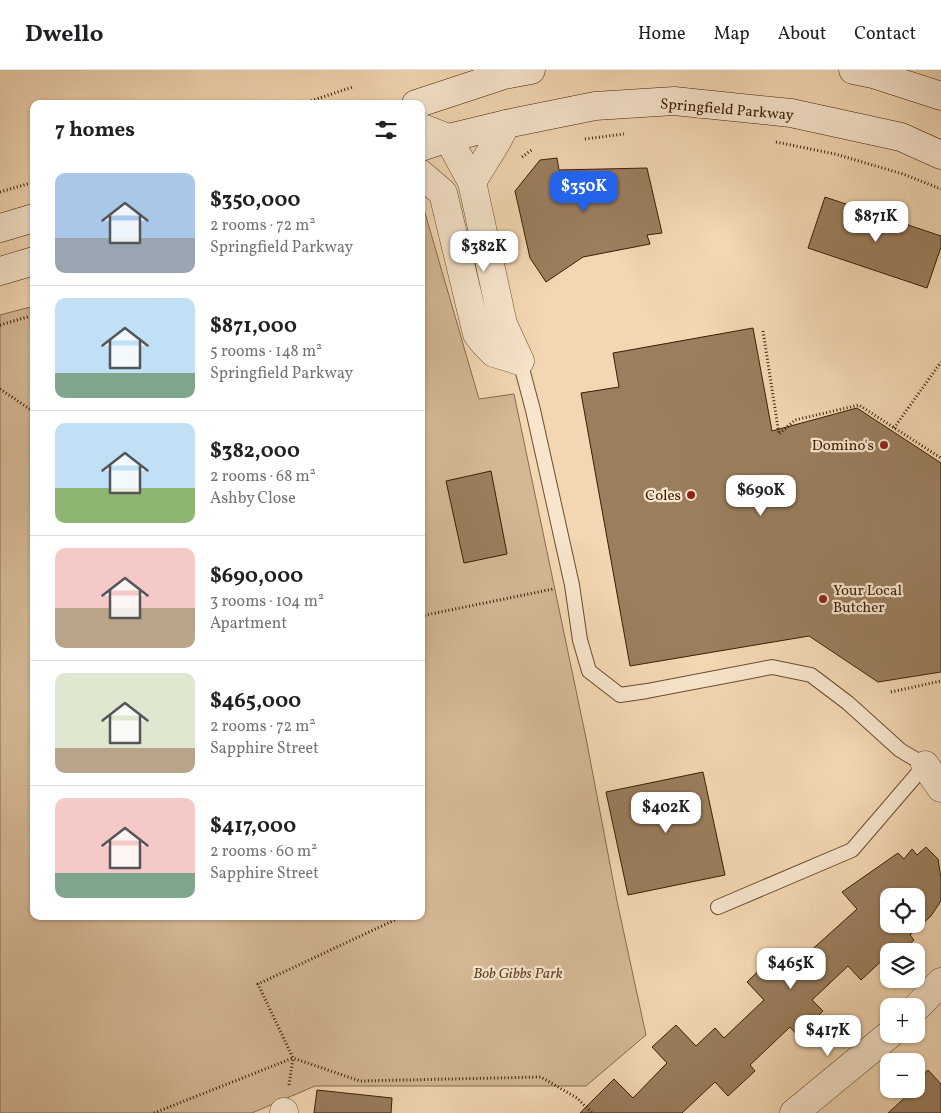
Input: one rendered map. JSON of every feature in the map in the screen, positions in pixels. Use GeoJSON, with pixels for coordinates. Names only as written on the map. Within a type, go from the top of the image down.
{"type":"FeatureCollection","features":[{"type":"Feature","properties":{"kind":"main road"},"geometry":{"type":"LineString","coordinates":[[425,101],[507,73],[531,70]]}},
{"type":"Feature","properties":{"kind":"main road"},"geometry":{"type":"LineString","coordinates":[[853,70],[872,74],[941,96]]}},
{"type":"Feature","properties":{"kind":"main road","name":"Springfield Parkway"},"geometry":{"type":"LineString","coordinates":[[425,146],[506,124],[595,106],[674,101],[791,113],[900,137],[941,155]]}},
{"type":"Feature","properties":{"kind":"main road"},"geometry":{"type":"LineString","coordinates":[[472,182],[506,124]]}},
{"type":"Feature","properties":{"kind":"main road"},"geometry":{"type":"LineString","coordinates":[[425,129],[448,138],[472,182],[503,324],[520,361]]}},
{"type":"Feature","properties":{"kind":"main road"},"geometry":{"type":"LineString","coordinates":[[425,177],[443,193],[477,334],[494,353],[520,361]]}},
{"type":"Feature","properties":{"kind":"main road"},"geometry":{"type":"LineString","coordinates":[[0,228],[30,219]]}},
{"type":"Feature","properties":{"kind":"main road"},"geometry":{"type":"LineString","coordinates":[[0,271],[30,262]]}},
{"type":"Feature","properties":{"kind":"main road"},"geometry":{"type":"LineString","coordinates":[[933,768],[941,788]]}},
{"type":"Feature","properties":{"kind":"main road"},"geometry":{"type":"LineString","coordinates":[[925,999],[941,982]]}},
{"type":"Feature","properties":{"kind":"main road"},"geometry":{"type":"LineString","coordinates":[[794,1113],[880,1042]]}},
{"type":"Feature","properties":{"kind":"lane"},"geometry":{"type":"LineString","coordinates":[[520,361],[572,585],[580,640],[589,672],[620,695],[772,668],[811,675],[848,703],[900,750],[933,768],[852,850],[718,907]]}},
{"type":"Feature","properties":{"kind":"path"},"geometry":{"type":"LineString","coordinates":[[313,100],[353,87]]}},
{"type":"Feature","properties":{"kind":"path"},"geometry":{"type":"LineString","coordinates":[[582,139],[627,134]]}},
{"type":"Feature","properties":{"kind":"path"},"geometry":{"type":"LineString","coordinates":[[769,140],[835,154],[903,174],[941,189]]}},
{"type":"Feature","properties":{"kind":"path"},"geometry":{"type":"LineString","coordinates":[[516,161],[536,146]]}},
{"type":"Feature","properties":{"kind":"path"},"geometry":{"type":"LineString","coordinates":[[0,192],[30,183]]}},
{"type":"Feature","properties":{"kind":"path"},"geometry":{"type":"LineString","coordinates":[[0,325],[30,316]]}},
{"type":"Feature","properties":{"kind":"path"},"geometry":{"type":"LineString","coordinates":[[763,331],[779,434],[795,420],[860,405],[941,458]]}},
{"type":"Feature","properties":{"kind":"path"},"geometry":{"type":"LineString","coordinates":[[894,428],[941,362]]}},
{"type":"Feature","properties":{"kind":"path"},"geometry":{"type":"LineString","coordinates":[[0,390],[30,409]]}},
{"type":"Feature","properties":{"kind":"path"},"geometry":{"type":"LineString","coordinates":[[425,615],[572,585]]}},
{"type":"Feature","properties":{"kind":"path"},"geometry":{"type":"LineString","coordinates":[[891,692],[941,681]]}},
{"type":"Feature","properties":{"kind":"path"},"geometry":{"type":"LineString","coordinates":[[293,1058],[258,984],[396,920]]}},
{"type":"Feature","properties":{"kind":"path"},"geometry":{"type":"LineString","coordinates":[[154,1113],[293,1058],[360,1081],[541,1077],[578,1098],[592,1113]]}},
{"type":"Feature","properties":{"kind":"green space","name":"Bob Gibbs Park"},"geometry":{"type":"Polygon","coordinates":[[[425,213],[479,399],[514,394],[646,1035],[586,1086],[315,1086],[252,1113],[0,1113],[0,315],[30,307],[30,920],[425,920],[425,213]]]}},
{"type":"Feature","properties":{"kind":"building"},"geometry":{"type":"Polygon","coordinates":[[[557,158],[559,170],[647,168],[662,233],[647,235],[650,244],[583,257],[546,282],[530,258],[515,191],[540,160],[557,158]]]}},
{"type":"Feature","properties":{"kind":"building"},"geometry":{"type":"Polygon","coordinates":[[[825,197],[941,236],[941,247],[927,288],[808,248],[825,197]]]}},
{"type":"Feature","properties":{"kind":"building"},"geometry":{"type":"Polygon","coordinates":[[[753,328],[772,431],[857,408],[941,463],[941,672],[878,682],[809,636],[630,666],[581,393],[619,387],[613,353],[753,328]]]}},
{"type":"Feature","properties":{"kind":"building"},"geometry":{"type":"Polygon","coordinates":[[[491,471],[507,554],[464,563],[446,481],[491,471]]]}},
{"type":"Feature","properties":{"kind":"building"},"geometry":{"type":"Polygon","coordinates":[[[703,772],[725,875],[628,895],[606,792],[703,772]]]}},
{"type":"Feature","properties":{"kind":"building"},"geometry":{"type":"Polygon","coordinates":[[[926,847],[938,859],[941,878],[941,901],[925,921],[925,888],[880,888],[880,933],[912,933],[910,935],[914,940],[911,943],[880,943],[880,962],[861,980],[848,966],[812,1000],[823,1011],[798,1036],[790,1027],[750,1065],[755,1071],[728,1096],[715,1082],[682,1113],[580,1113],[614,1079],[633,1098],[667,1063],[652,1047],[676,1025],[696,1046],[715,1028],[724,1038],[764,1000],[747,982],[772,958],[786,973],[857,909],[842,892],[898,853],[904,859],[912,849],[917,855],[926,847]]]}},
{"type":"Feature","properties":{"kind":"building"},"geometry":{"type":"Polygon","coordinates":[[[928,1070],[941,1084],[941,1113],[888,1113],[904,1098],[925,1098],[925,1073],[928,1070]]]}},
{"type":"Feature","properties":{"kind":"building"},"geometry":{"type":"Polygon","coordinates":[[[317,1090],[392,1098],[391,1113],[314,1113],[317,1090]]]}},
{"type":"Feature","properties":{"kind":"place","name":"Domino's"},"geometry":{"type":"Point","coordinates":[884,445]}},
{"type":"Feature","properties":{"kind":"place","name":"Coles"},"geometry":{"type":"Point","coordinates":[691,495]}},
{"type":"Feature","properties":{"kind":"place","name":"Your Local Butcher"},"geometry":{"type":"Point","coordinates":[823,599]}}]}
